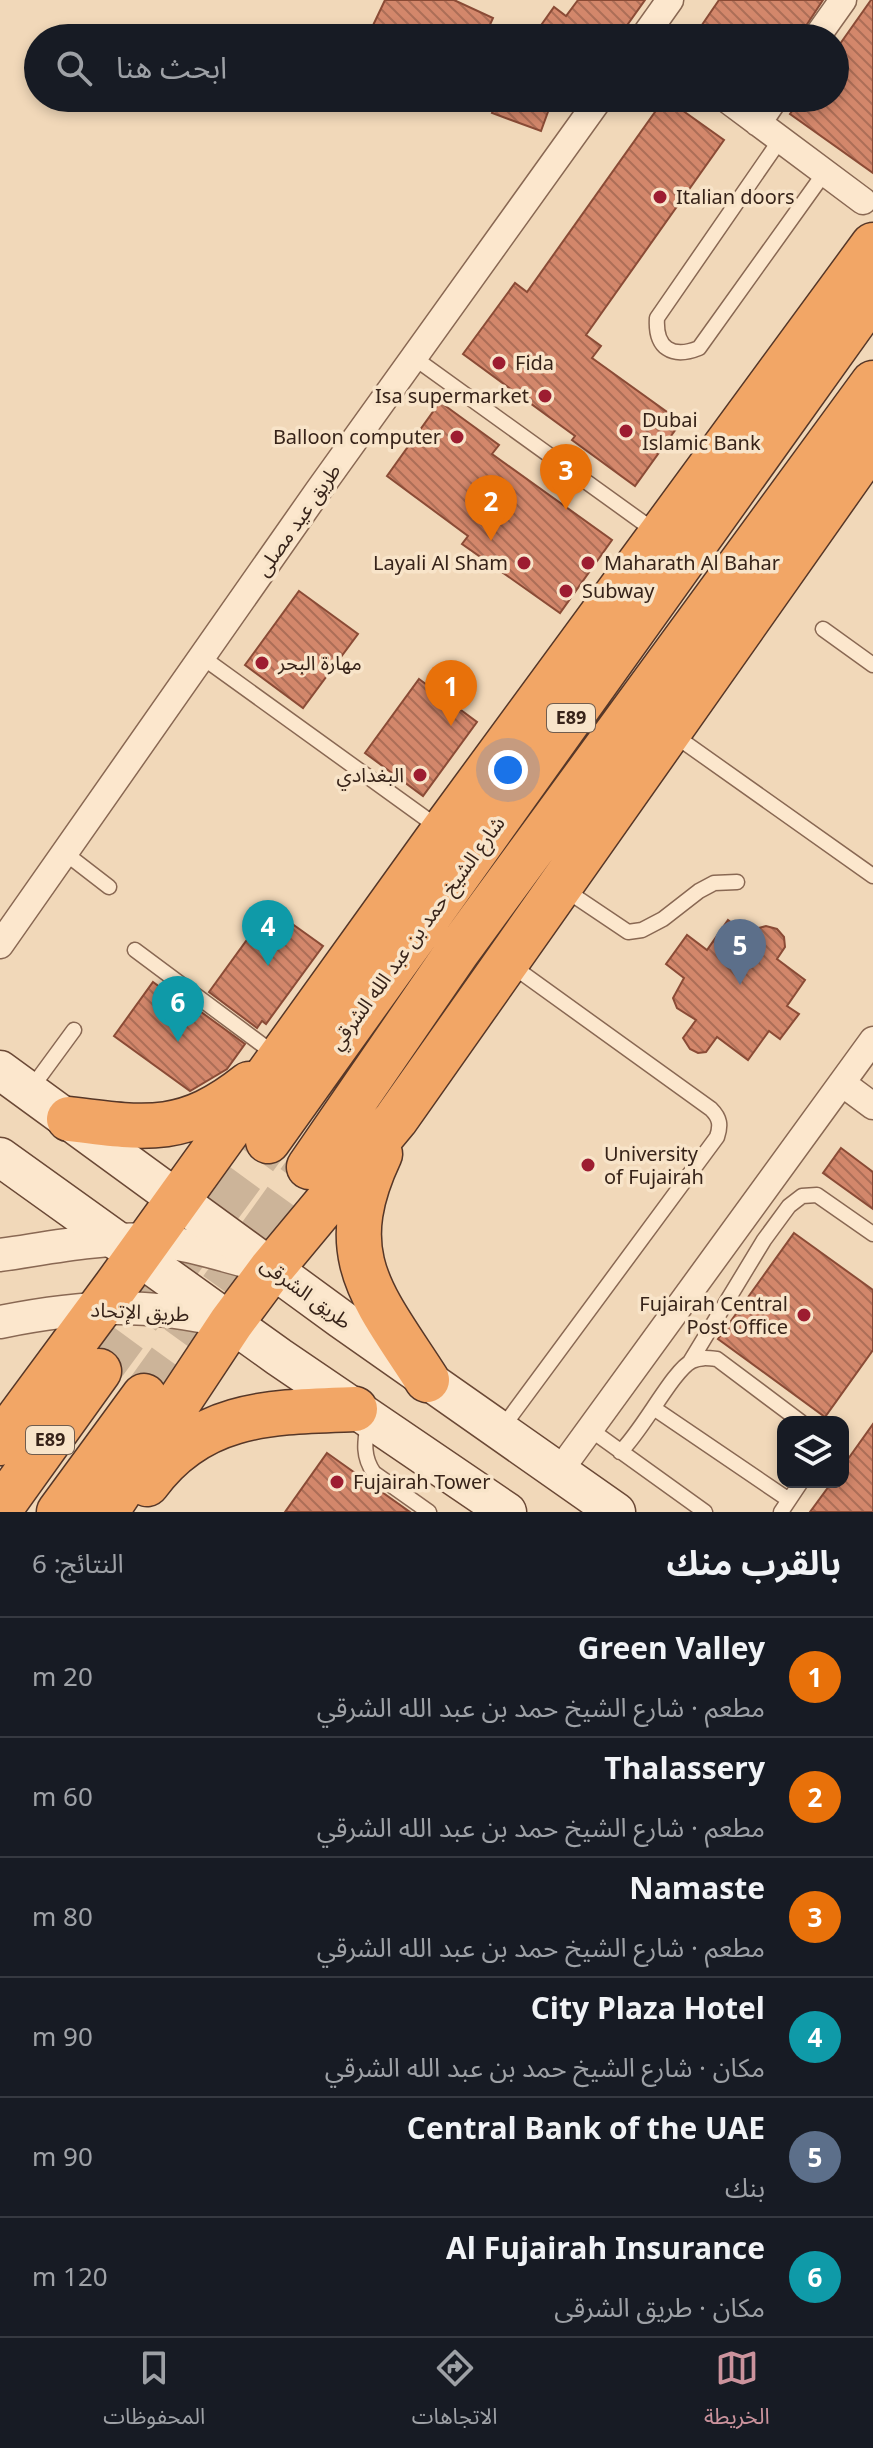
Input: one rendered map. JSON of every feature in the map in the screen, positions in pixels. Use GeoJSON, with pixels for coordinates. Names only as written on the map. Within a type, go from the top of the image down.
{"type":"FeatureCollection","features":[{"type":"Feature","properties":{"kind":"highway"},"geometry":{"type":"LineString","coordinates":[[0,1443],[659,534],[873,245]]}},
{"type":"Feature","properties":{"kind":"highway","name":"شارع الشيخ حمد بن عبد الله الشرقي"},"geometry":{"type":"LineString","coordinates":[[268,1141],[873,295]]}},
{"type":"Feature","properties":{"kind":"highway","name":"E89"},"geometry":{"type":"LineString","coordinates":[[309,1167],[457,952],[873,383]]}},
{"type":"Feature","properties":{"kind":"highway"},"geometry":{"type":"LineString","coordinates":[[106,1512],[285,1278],[873,442]]}},
{"type":"Feature","properties":{"kind":"highway"},"geometry":{"type":"LineString","coordinates":[[69,1119],[143,1127],[174,1125],[205,1114],[232,1098],[278,1060]]}},
{"type":"Feature","properties":{"kind":"highway"},"geometry":{"type":"LineString","coordinates":[[396,1119],[362,1196],[357,1221],[358,1248],[363,1273],[374,1298],[427,1380]]}},
{"type":"Feature","properties":{"kind":"highway","name":"E89"},"geometry":{"type":"LineString","coordinates":[[0,1509],[99,1371]]}},
{"type":"Feature","properties":{"kind":"highway","name":"E89"},"geometry":{"type":"LineString","coordinates":[[59,1512],[144,1396]]}},
{"type":"Feature","properties":{"kind":"highway"},"geometry":{"type":"LineString","coordinates":[[126,1512],[175,1452],[206,1431],[241,1418],[277,1412],[362,1413]]}},
{"type":"Feature","properties":{"kind":"main road","name":"طريق الشرقى"},"geometry":{"type":"LineString","coordinates":[[15,1080],[69,1119],[138,1249]]}},
{"type":"Feature","properties":{"kind":"main road","name":"طريق الشرقى"},"geometry":{"type":"LineString","coordinates":[[0,1157],[138,1249],[245,1333],[507,1512]]}},
{"type":"Feature","properties":{"kind":"main road","name":"طريق الشرقى"},"geometry":{"type":"LineString","coordinates":[[138,1249],[285,1278],[616,1512]]}},
{"type":"Feature","properties":{"kind":"street"},"geometry":{"type":"LineString","coordinates":[[654,24],[670,0]]}},
{"type":"Feature","properties":{"kind":"street"},"geometry":{"type":"LineString","coordinates":[[826,24],[843,0]]}},
{"type":"Feature","properties":{"kind":"street","name":"طريق عيد مصلى"},"geometry":{"type":"LineString","coordinates":[[0,945],[413,357],[590,112]]}},
{"type":"Feature","properties":{"kind":"street"},"geometry":{"type":"LineString","coordinates":[[743,112],[863,201]]}},
{"type":"Feature","properties":{"kind":"street"},"geometry":{"type":"LineString","coordinates":[[758,123],[765,112]]}},
{"type":"Feature","properties":{"kind":"street"},"geometry":{"type":"LineString","coordinates":[[558,1473],[873,1042]]}},
{"type":"Feature","properties":{"kind":"street"},"geometry":{"type":"LineString","coordinates":[[842,1083],[873,1106]]}},
{"type":"Feature","properties":{"kind":"street"},"geometry":{"type":"LineString","coordinates":[[0,1255],[138,1249]]}},
{"type":"Feature","properties":{"kind":"street","name":"طريق اﻹتحاد"},"geometry":{"type":"LineString","coordinates":[[0,1322],[138,1249],[167,1310],[245,1333]]}},
{"type":"Feature","properties":{"kind":"lane"},"geometry":{"type":"LineString","coordinates":[[780,140],[657,318],[656,332],[662,344],[673,352],[686,353],[699,348],[825,172]]}},
{"type":"Feature","properties":{"kind":"lane"},"geometry":{"type":"LineString","coordinates":[[413,357],[659,534]]}},
{"type":"Feature","properties":{"kind":"lane"},"geometry":{"type":"LineString","coordinates":[[823,629],[873,665]]}},
{"type":"Feature","properties":{"kind":"lane"},"geometry":{"type":"LineString","coordinates":[[202,657],[443,831]]}},
{"type":"Feature","properties":{"kind":"lane"},"geometry":{"type":"LineString","coordinates":[[669,731],[873,876]]}},
{"type":"Feature","properties":{"kind":"lane"},"geometry":{"type":"LineString","coordinates":[[65,853],[109,887]]}},
{"type":"Feature","properties":{"kind":"lane"},"geometry":{"type":"LineString","coordinates":[[560,886],[628,932],[642,930],[663,919],[714,883],[737,882]]}},
{"type":"Feature","properties":{"kind":"lane"},"geometry":{"type":"LineString","coordinates":[[135,950],[278,1060]]}},
{"type":"Feature","properties":{"kind":"lane"},"geometry":{"type":"LineString","coordinates":[[500,1432],[720,1129],[716,1114],[711,1109],[507,962]]}},
{"type":"Feature","properties":{"kind":"lane"},"geometry":{"type":"LineString","coordinates":[[15,1080],[74,1030]]}},
{"type":"Feature","properties":{"kind":"lane"},"geometry":{"type":"LineString","coordinates":[[620,1452],[634,1439],[677,1374],[690,1362],[764,1240],[789,1206],[802,1196],[817,1195],[873,1234]]}},
{"type":"Feature","properties":{"kind":"lane"},"geometry":{"type":"LineString","coordinates":[[690,1362],[705,1357],[717,1359],[793,1416]]}},
{"type":"Feature","properties":{"kind":"lane"},"geometry":{"type":"LineString","coordinates":[[655,1409],[785,1506],[797,1488]]}},
{"type":"Feature","properties":{"kind":"lane"},"geometry":{"type":"LineString","coordinates":[[362,1413],[368,1465],[374,1473],[429,1512]]}},
{"type":"Feature","properties":{"kind":"lane"},"geometry":{"type":"LineString","coordinates":[[591,1430],[705,1512]]}},
{"type":"Feature","properties":{"kind":"building"},"geometry":{"type":"Polygon","coordinates":[[[385,0],[454,0],[493,18],[490,24],[374,24],[385,0]]]}},
{"type":"Feature","properties":{"kind":"building"},"geometry":{"type":"Polygon","coordinates":[[[578,0],[645,0],[628,24],[542,24],[554,7],[566,16],[578,0]]]}},
{"type":"Feature","properties":{"kind":"building"},"geometry":{"type":"Polygon","coordinates":[[[719,0],[823,0],[807,24],[703,24],[719,0]]]}},
{"type":"Feature","properties":{"kind":"building"},"geometry":{"type":"Polygon","coordinates":[[[873,0],[873,173],[790,114],[849,112],[849,31],[873,0]]]}},
{"type":"Feature","properties":{"kind":"building"},"geometry":{"type":"Polygon","coordinates":[[[492,112],[548,112],[541,131],[492,112]]]}},
{"type":"Feature","properties":{"kind":"building"},"geometry":{"type":"Polygon","coordinates":[[[655,112],[685,112],[724,140],[586,335],[601,346],[592,358],[681,422],[635,486],[572,440],[575,436],[463,354],[515,283],[527,292],[655,112]]]}},
{"type":"Feature","properties":{"kind":"building"},"geometry":{"type":"Polygon","coordinates":[[[440,402],[499,445],[492,454],[612,540],[560,613],[462,544],[468,536],[387,476],[440,402]]]}},
{"type":"Feature","properties":{"kind":"building"},"geometry":{"type":"Polygon","coordinates":[[[299,591],[358,634],[303,708],[245,665],[299,591]]]}},
{"type":"Feature","properties":{"kind":"building"},"geometry":{"type":"Polygon","coordinates":[[[419,679],[477,722],[423,796],[365,753],[419,679]]]}},
{"type":"Feature","properties":{"kind":"building"},"geometry":{"type":"Polygon","coordinates":[[[270,908],[323,946],[266,1024],[262,1021],[257,1028],[209,992],[270,908]]]}},
{"type":"Feature","properties":{"kind":"building"},"geometry":{"type":"Polygon","coordinates":[[[728,920],[751,937],[759,928],[777,929],[784,937],[785,947],[777,959],[805,980],[787,1006],[799,1014],[780,1039],[769,1031],[748,1060],[717,1037],[706,1052],[698,1053],[690,1049],[683,1038],[696,1020],[677,1008],[673,998],[684,978],[666,964],[687,935],[707,950],[728,920]]]}},
{"type":"Feature","properties":{"kind":"building"},"geometry":{"type":"Polygon","coordinates":[[[153,982],[245,1044],[227,1069],[190,1091],[114,1036],[153,982]]]}},
{"type":"Feature","properties":{"kind":"building"},"geometry":{"type":"Polygon","coordinates":[[[841,1148],[873,1172],[873,1209],[823,1173],[841,1148]]]}},
{"type":"Feature","properties":{"kind":"building","name":"Fujairah Central Post Office"},"geometry":{"type":"Polygon","coordinates":[[[794,1233],[873,1290],[873,1350],[826,1416],[718,1339],[794,1233]]]}},
{"type":"Feature","properties":{"kind":"building"},"geometry":{"type":"Polygon","coordinates":[[[873,1424],[873,1512],[810,1512],[828,1488],[849,1488],[849,1458],[873,1424]]]}},
{"type":"Feature","properties":{"kind":"building","name":"Fujairah Tower"},"geometry":{"type":"Polygon","coordinates":[[[327,1453],[410,1512],[285,1512],[327,1453]]]}},
{"type":"Feature","properties":{"kind":"tunnel"},"geometry":{"type":"LineString","coordinates":[[99,1371],[268,1141]]}},
{"type":"Feature","properties":{"kind":"tunnel"},"geometry":{"type":"LineString","coordinates":[[144,1396],[309,1167]]}},
{"type":"Feature","properties":{"kind":"place","name":"Italian doors"},"geometry":{"type":"Point","coordinates":[660,197]}},
{"type":"Feature","properties":{"kind":"place","name":"Fida"},"geometry":{"type":"Point","coordinates":[499,363]}},
{"type":"Feature","properties":{"kind":"place","name":"Isa supermarket"},"geometry":{"type":"Point","coordinates":[545,396]}},
{"type":"Feature","properties":{"kind":"place","name":"Dubai Islamic Bank"},"geometry":{"type":"Point","coordinates":[626,431]}},
{"type":"Feature","properties":{"kind":"place","name":"Balloon computer"},"geometry":{"type":"Point","coordinates":[457,437]}},
{"type":"Feature","properties":{"kind":"place","name":"Namaste"},"geometry":{"type":"Point","coordinates":[566,510]}},
{"type":"Feature","properties":{"kind":"place","name":"Thalassery"},"geometry":{"type":"Point","coordinates":[491,541]}},
{"type":"Feature","properties":{"kind":"place","name":"Layali Al Sham"},"geometry":{"type":"Point","coordinates":[524,563]}},
{"type":"Feature","properties":{"kind":"place","name":"Maharath Al Bahar"},"geometry":{"type":"Point","coordinates":[588,563]}},
{"type":"Feature","properties":{"kind":"place","name":"Subway"},"geometry":{"type":"Point","coordinates":[566,591]}},
{"type":"Feature","properties":{"kind":"place","name":"مهارة البحر"},"geometry":{"type":"Point","coordinates":[262,663]}},
{"type":"Feature","properties":{"kind":"place","name":"Green Valley"},"geometry":{"type":"Point","coordinates":[451,726]}},
{"type":"Feature","properties":{"kind":"place","name":"البغدادي"},"geometry":{"type":"Point","coordinates":[420,775]}},
{"type":"Feature","properties":{"kind":"place","name":"City Plaza Hotel"},"geometry":{"type":"Point","coordinates":[268,966]}},
{"type":"Feature","properties":{"kind":"place","name":"Central Bank of the UAE"},"geometry":{"type":"Point","coordinates":[740,985]}},
{"type":"Feature","properties":{"kind":"place","name":"Al Fujairah Insurance"},"geometry":{"type":"Point","coordinates":[178,1042]}},
{"type":"Feature","properties":{"kind":"place","name":"University of Fujairah"},"geometry":{"type":"Point","coordinates":[588,1165]}},
{"type":"Feature","properties":{"kind":"place","name":"Fujairah Central Post Office"},"geometry":{"type":"Point","coordinates":[804,1315]}},
{"type":"Feature","properties":{"kind":"place","name":"Fujairah Tower"},"geometry":{"type":"Point","coordinates":[337,1482]}}]}
